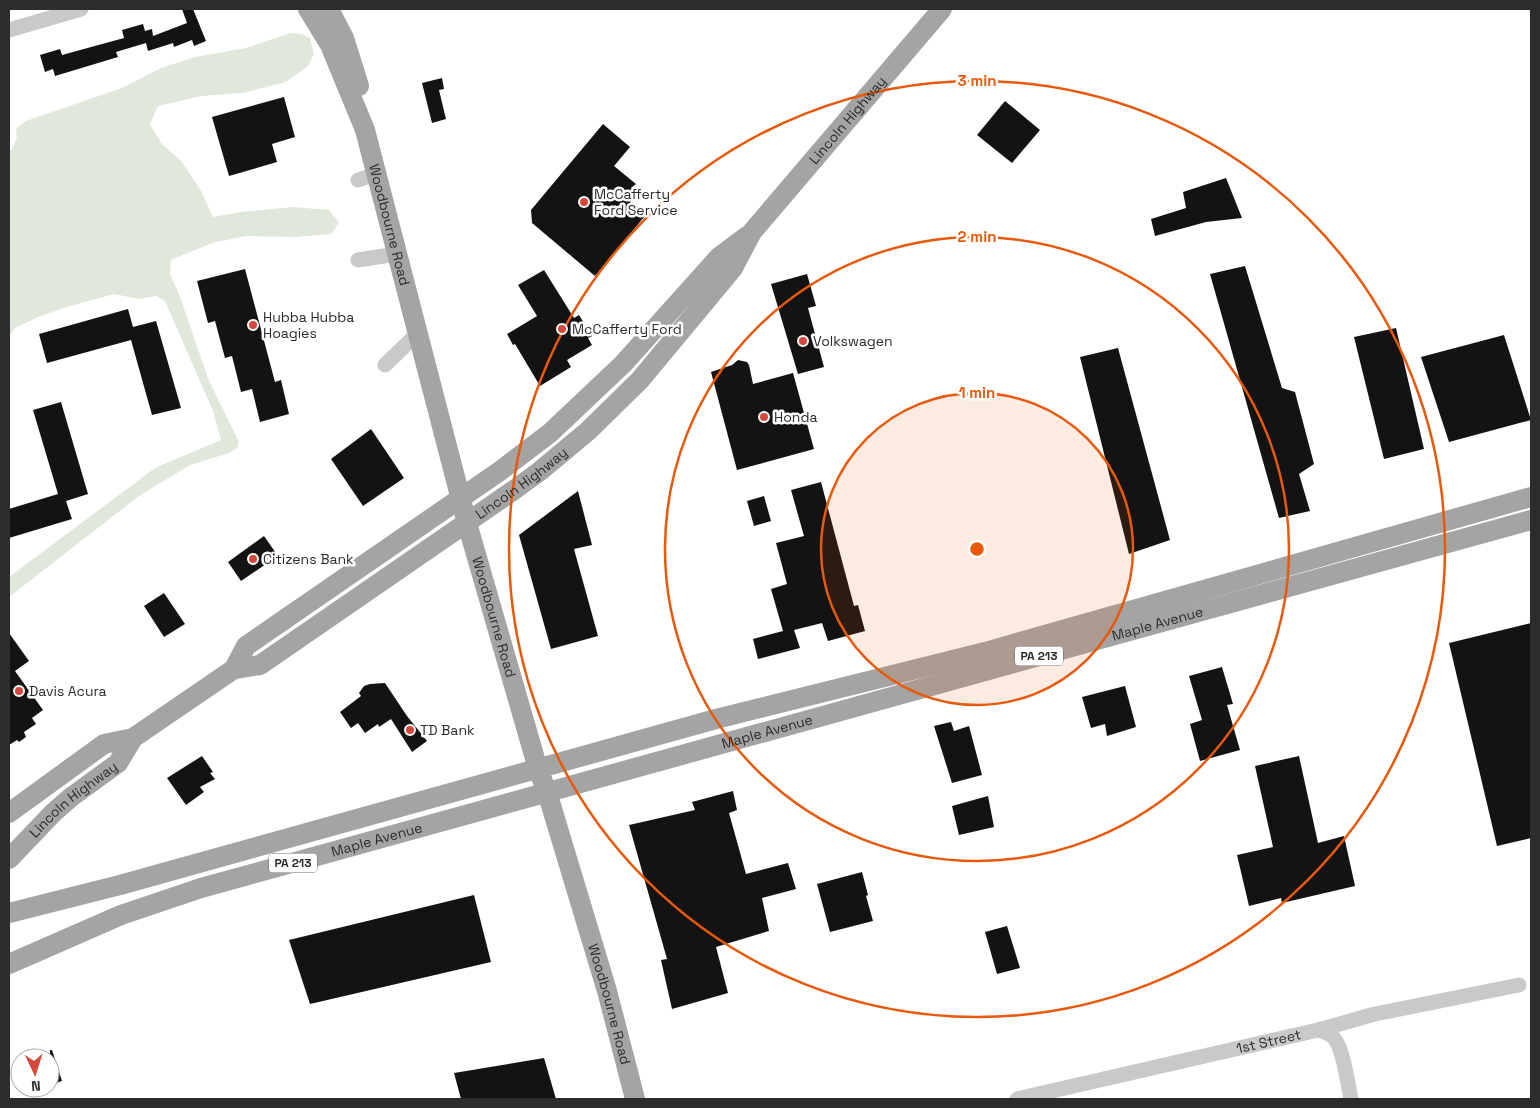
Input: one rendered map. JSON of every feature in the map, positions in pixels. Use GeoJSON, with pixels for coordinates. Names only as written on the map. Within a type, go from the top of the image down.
{"type":"FeatureCollection","features":[{"type":"Feature","properties":{"kind":"main road","name":"Woodbourne Road"},"geometry":{"type":"LineString","coordinates":[[308,9],[330,44],[365,130]]}},
{"type":"Feature","properties":{"kind":"main road","name":"Woodbourne Road"},"geometry":{"type":"LineString","coordinates":[[329,9],[344,38],[359,85],[365,130],[367,177],[397,254],[467,523],[538,769],[547,792],[607,991],[635,1099]]}},
{"type":"Feature","properties":{"kind":"main road","name":"Lincoln Highway"},"geometry":{"type":"LineString","coordinates":[[234,669],[246,646],[461,498],[525,452],[572,414],[623,364],[719,257],[752,232],[942,9]]}},
{"type":"Feature","properties":{"kind":"main road","name":"Lincoln Highway"},"geometry":{"type":"LineString","coordinates":[[9,813],[104,744],[133,738],[234,669],[260,666],[540,472],[616,405],[646,372],[733,268],[752,232]]}},
{"type":"Feature","properties":{"kind":"main road","name":"Maple Avenue"},"geometry":{"type":"LineString","coordinates":[[9,913],[195,864],[750,710],[985,652],[1531,497]]}},
{"type":"Feature","properties":{"kind":"main road","name":"Maple Avenue"},"geometry":{"type":"LineString","coordinates":[[9,964],[88,928],[160,901],[1531,520]]}},
{"type":"Feature","properties":{"kind":"main road","name":"Lincoln Highway"},"geometry":{"type":"LineString","coordinates":[[9,859],[53,813],[118,762],[133,738]]}},
{"type":"Feature","properties":{"kind":"main road"},"geometry":{"type":"LineString","coordinates":[[160,901],[172,882],[195,864]]}},
{"type":"Feature","properties":{"kind":"street"},"geometry":{"type":"LineString","coordinates":[[9,30],[81,9]]}},
{"type":"Feature","properties":{"kind":"street"},"geometry":{"type":"LineString","coordinates":[[358,260],[397,254]]}},
{"type":"Feature","properties":{"kind":"street"},"geometry":{"type":"LineString","coordinates":[[385,365],[418,333]]}},
{"type":"Feature","properties":{"kind":"street","name":"1st Street"},"geometry":{"type":"LineString","coordinates":[[1017,1099],[1318,1030],[1375,1014],[1519,984]]}},
{"type":"Feature","properties":{"kind":"street"},"geometry":{"type":"LineString","coordinates":[[1318,1030],[1333,1036],[1336,1042],[1343,1060],[1351,1099]]}},
{"type":"Feature","properties":{"kind":"shaded area"},"geometry":{"type":"Polygon","coordinates":[[[291,33],[302,34],[310,38],[314,54],[308,66],[286,82],[242,93],[202,96],[158,106],[150,124],[162,144],[182,162],[201,191],[213,217],[293,207],[329,210],[339,223],[331,234],[296,237],[246,236],[212,243],[171,260],[170,274],[180,297],[209,381],[239,442],[237,448],[229,453],[190,465],[139,496],[9,597],[9,577],[155,468],[221,440],[213,411],[165,301],[156,296],[139,299],[114,294],[38,317],[15,328],[9,336],[9,150],[12,150],[17,137],[16,129],[26,121],[122,88],[161,68],[195,57],[246,48],[291,33]]]}},
{"type":"Feature","properties":{"kind":"building"},"geometry":{"type":"Polygon","coordinates":[[[182,9],[193,9],[206,41],[194,46],[192,40],[174,47],[173,43],[148,51],[146,43],[116,52],[118,57],[55,76],[53,69],[45,72],[40,55],[60,49],[62,55],[124,38],[122,30],[143,24],[145,31],[152,29],[153,36],[187,23],[182,9]]]}},
{"type":"Feature","properties":{"kind":"building"},"geometry":{"type":"Polygon","coordinates":[[[442,78],[444,89],[439,90],[446,119],[432,123],[422,83],[442,78]]]}},
{"type":"Feature","properties":{"kind":"building"},"geometry":{"type":"Polygon","coordinates":[[[284,97],[295,137],[272,144],[277,162],[229,176],[212,117],[284,97]]]}},
{"type":"Feature","properties":{"kind":"building"},"geometry":{"type":"Polygon","coordinates":[[[1005,101],[1040,130],[1012,163],[977,135],[1005,101]]]}},
{"type":"Feature","properties":{"kind":"building","name":"McCafferty Ford Service"},"geometry":{"type":"Polygon","coordinates":[[[603,124],[630,147],[614,166],[636,184],[631,188],[637,194],[629,204],[645,216],[595,276],[532,223],[531,210],[603,124]]]}},
{"type":"Feature","properties":{"kind":"building"},"geometry":{"type":"Polygon","coordinates":[[[1226,178],[1242,218],[1206,222],[1155,236],[1151,219],[1186,208],[1183,192],[1226,178]]]}},
{"type":"Feature","properties":{"kind":"building"},"geometry":{"type":"Polygon","coordinates":[[[1245,266],[1282,388],[1295,392],[1314,464],[1299,474],[1310,511],[1279,518],[1210,274],[1245,266]]]}},
{"type":"Feature","properties":{"kind":"building"},"geometry":{"type":"Polygon","coordinates":[[[245,269],[275,382],[281,380],[289,414],[260,422],[252,389],[241,392],[232,356],[225,358],[215,321],[208,323],[197,281],[245,269]]]}},
{"type":"Feature","properties":{"kind":"building","name":"McCafferty Ford"},"geometry":{"type":"Polygon","coordinates":[[[544,270],[574,318],[579,315],[592,336],[588,338],[592,345],[567,360],[571,367],[540,386],[507,334],[537,316],[518,285],[544,270]]]}},
{"type":"Feature","properties":{"kind":"building","name":"Volkswagen"},"geometry":{"type":"Polygon","coordinates":[[[807,274],[816,306],[808,308],[824,367],[798,374],[771,284],[807,274]]]}},
{"type":"Feature","properties":{"kind":"building"},"geometry":{"type":"Polygon","coordinates":[[[128,309],[133,327],[156,321],[181,408],[152,415],[131,340],[47,363],[39,334],[128,309]]]}},
{"type":"Feature","properties":{"kind":"building"},"geometry":{"type":"Polygon","coordinates":[[[1396,328],[1424,449],[1384,459],[1354,337],[1396,328]]]}},
{"type":"Feature","properties":{"kind":"building"},"geometry":{"type":"Polygon","coordinates":[[[1504,335],[1531,420],[1449,442],[1421,357],[1504,335]]]}},
{"type":"Feature","properties":{"kind":"building"},"geometry":{"type":"Polygon","coordinates":[[[1118,348],[1170,540],[1129,554],[1080,357],[1118,348]]]}},
{"type":"Feature","properties":{"kind":"building","name":"Honda"},"geometry":{"type":"Polygon","coordinates":[[[738,360],[747,362],[749,365],[753,384],[793,373],[814,449],[737,470],[711,372],[732,365],[738,360]]]}},
{"type":"Feature","properties":{"kind":"building"},"geometry":{"type":"Polygon","coordinates":[[[61,402],[88,494],[66,501],[72,519],[9,538],[9,509],[58,494],[33,410],[61,402]]]}},
{"type":"Feature","properties":{"kind":"building"},"geometry":{"type":"Polygon","coordinates":[[[371,429],[404,478],[363,506],[331,459],[371,429]]]}},
{"type":"Feature","properties":{"kind":"building"},"geometry":{"type":"Polygon","coordinates":[[[821,482],[854,606],[858,605],[865,631],[828,641],[822,623],[794,630],[800,648],[758,659],[753,639],[783,631],[771,589],[787,584],[776,543],[804,536],[791,490],[821,482]]]}},
{"type":"Feature","properties":{"kind":"building"},"geometry":{"type":"Polygon","coordinates":[[[578,491],[592,545],[574,549],[598,636],[551,649],[519,535],[578,491]]]}},
{"type":"Feature","properties":{"kind":"building"},"geometry":{"type":"Polygon","coordinates":[[[764,496],[771,521],[754,526],[747,501],[764,496]]]}},
{"type":"Feature","properties":{"kind":"building","name":"Citizens Bank"},"geometry":{"type":"Polygon","coordinates":[[[264,536],[278,556],[241,581],[228,562],[264,536]]]}},
{"type":"Feature","properties":{"kind":"building"},"geometry":{"type":"Polygon","coordinates":[[[164,593],[185,624],[164,637],[144,606],[164,593]]]}},
{"type":"Feature","properties":{"kind":"building"},"geometry":{"type":"Polygon","coordinates":[[[1531,623],[1531,838],[1497,846],[1449,643],[1531,623]]]}},
{"type":"Feature","properties":{"kind":"building","name":"Davis Acura"},"geometry":{"type":"Polygon","coordinates":[[[9,633],[29,661],[15,671],[43,710],[32,718],[36,724],[24,732],[26,737],[19,742],[17,740],[9,745],[9,633]]]}},
{"type":"Feature","properties":{"kind":"building"},"geometry":{"type":"Polygon","coordinates":[[[1222,667],[1233,704],[1227,705],[1240,750],[1200,761],[1190,724],[1202,720],[1189,676],[1222,667]]]}},
{"type":"Feature","properties":{"kind":"building"},"geometry":{"type":"Polygon","coordinates":[[[385,683],[407,716],[427,741],[412,752],[391,719],[379,727],[378,724],[365,733],[358,723],[351,728],[340,712],[361,696],[359,693],[364,686],[385,683]]]}},
{"type":"Feature","properties":{"kind":"building"},"geometry":{"type":"Polygon","coordinates":[[[1125,686],[1136,727],[1107,736],[1105,724],[1091,728],[1082,697],[1125,686]]]}},
{"type":"Feature","properties":{"kind":"building"},"geometry":{"type":"Polygon","coordinates":[[[951,722],[954,731],[969,726],[982,775],[952,783],[934,726],[951,722]]]}},
{"type":"Feature","properties":{"kind":"building"},"geometry":{"type":"Polygon","coordinates":[[[202,756],[213,772],[210,773],[215,779],[200,787],[204,792],[186,805],[167,778],[202,756]]]}},
{"type":"Feature","properties":{"kind":"building"},"geometry":{"type":"Polygon","coordinates":[[[1299,756],[1318,843],[1344,836],[1355,886],[1282,903],[1281,898],[1249,906],[1237,855],[1273,847],[1255,766],[1299,756]]]}},
{"type":"Feature","properties":{"kind":"building"},"geometry":{"type":"Polygon","coordinates":[[[733,791],[737,810],[729,813],[746,874],[788,863],[796,889],[762,898],[769,931],[716,947],[728,993],[672,1009],[661,960],[667,959],[629,825],[695,810],[692,802],[733,791]]]}},
{"type":"Feature","properties":{"kind":"building"},"geometry":{"type":"Polygon","coordinates":[[[988,796],[994,827],[959,835],[952,806],[988,796]]]}},
{"type":"Feature","properties":{"kind":"building"},"geometry":{"type":"Polygon","coordinates":[[[862,872],[873,921],[830,932],[817,884],[862,872]]]}},
{"type":"Feature","properties":{"kind":"building"},"geometry":{"type":"Polygon","coordinates":[[[474,895],[491,962],[310,1004],[289,940],[474,895]]]}},
{"type":"Feature","properties":{"kind":"building"},"geometry":{"type":"Polygon","coordinates":[[[1007,926],[1020,968],[997,974],[985,932],[1007,926]]]}},
{"type":"Feature","properties":{"kind":"building"},"geometry":{"type":"Polygon","coordinates":[[[544,1058],[556,1099],[461,1099],[454,1073],[544,1058]]]}},
{"type":"Feature","properties":{"kind":"place","name":"McCafferty Ford Service"},"geometry":{"type":"Point","coordinates":[584,202]}},
{"type":"Feature","properties":{"kind":"place","name":"Hubba Hubba Hoagies"},"geometry":{"type":"Point","coordinates":[253,325]}},
{"type":"Feature","properties":{"kind":"place","name":"McCafferty Ford"},"geometry":{"type":"Point","coordinates":[562,329]}},
{"type":"Feature","properties":{"kind":"place","name":"Volkswagen"},"geometry":{"type":"Point","coordinates":[803,341]}},
{"type":"Feature","properties":{"kind":"place","name":"Honda"},"geometry":{"type":"Point","coordinates":[764,417]}},
{"type":"Feature","properties":{"kind":"place","name":"Citizens Bank"},"geometry":{"type":"Point","coordinates":[253,559]}},
{"type":"Feature","properties":{"kind":"place","name":"Davis Acura"},"geometry":{"type":"Point","coordinates":[19,691]}},
{"type":"Feature","properties":{"kind":"place","name":"TD Bank"},"geometry":{"type":"Point","coordinates":[410,730]}}]}
